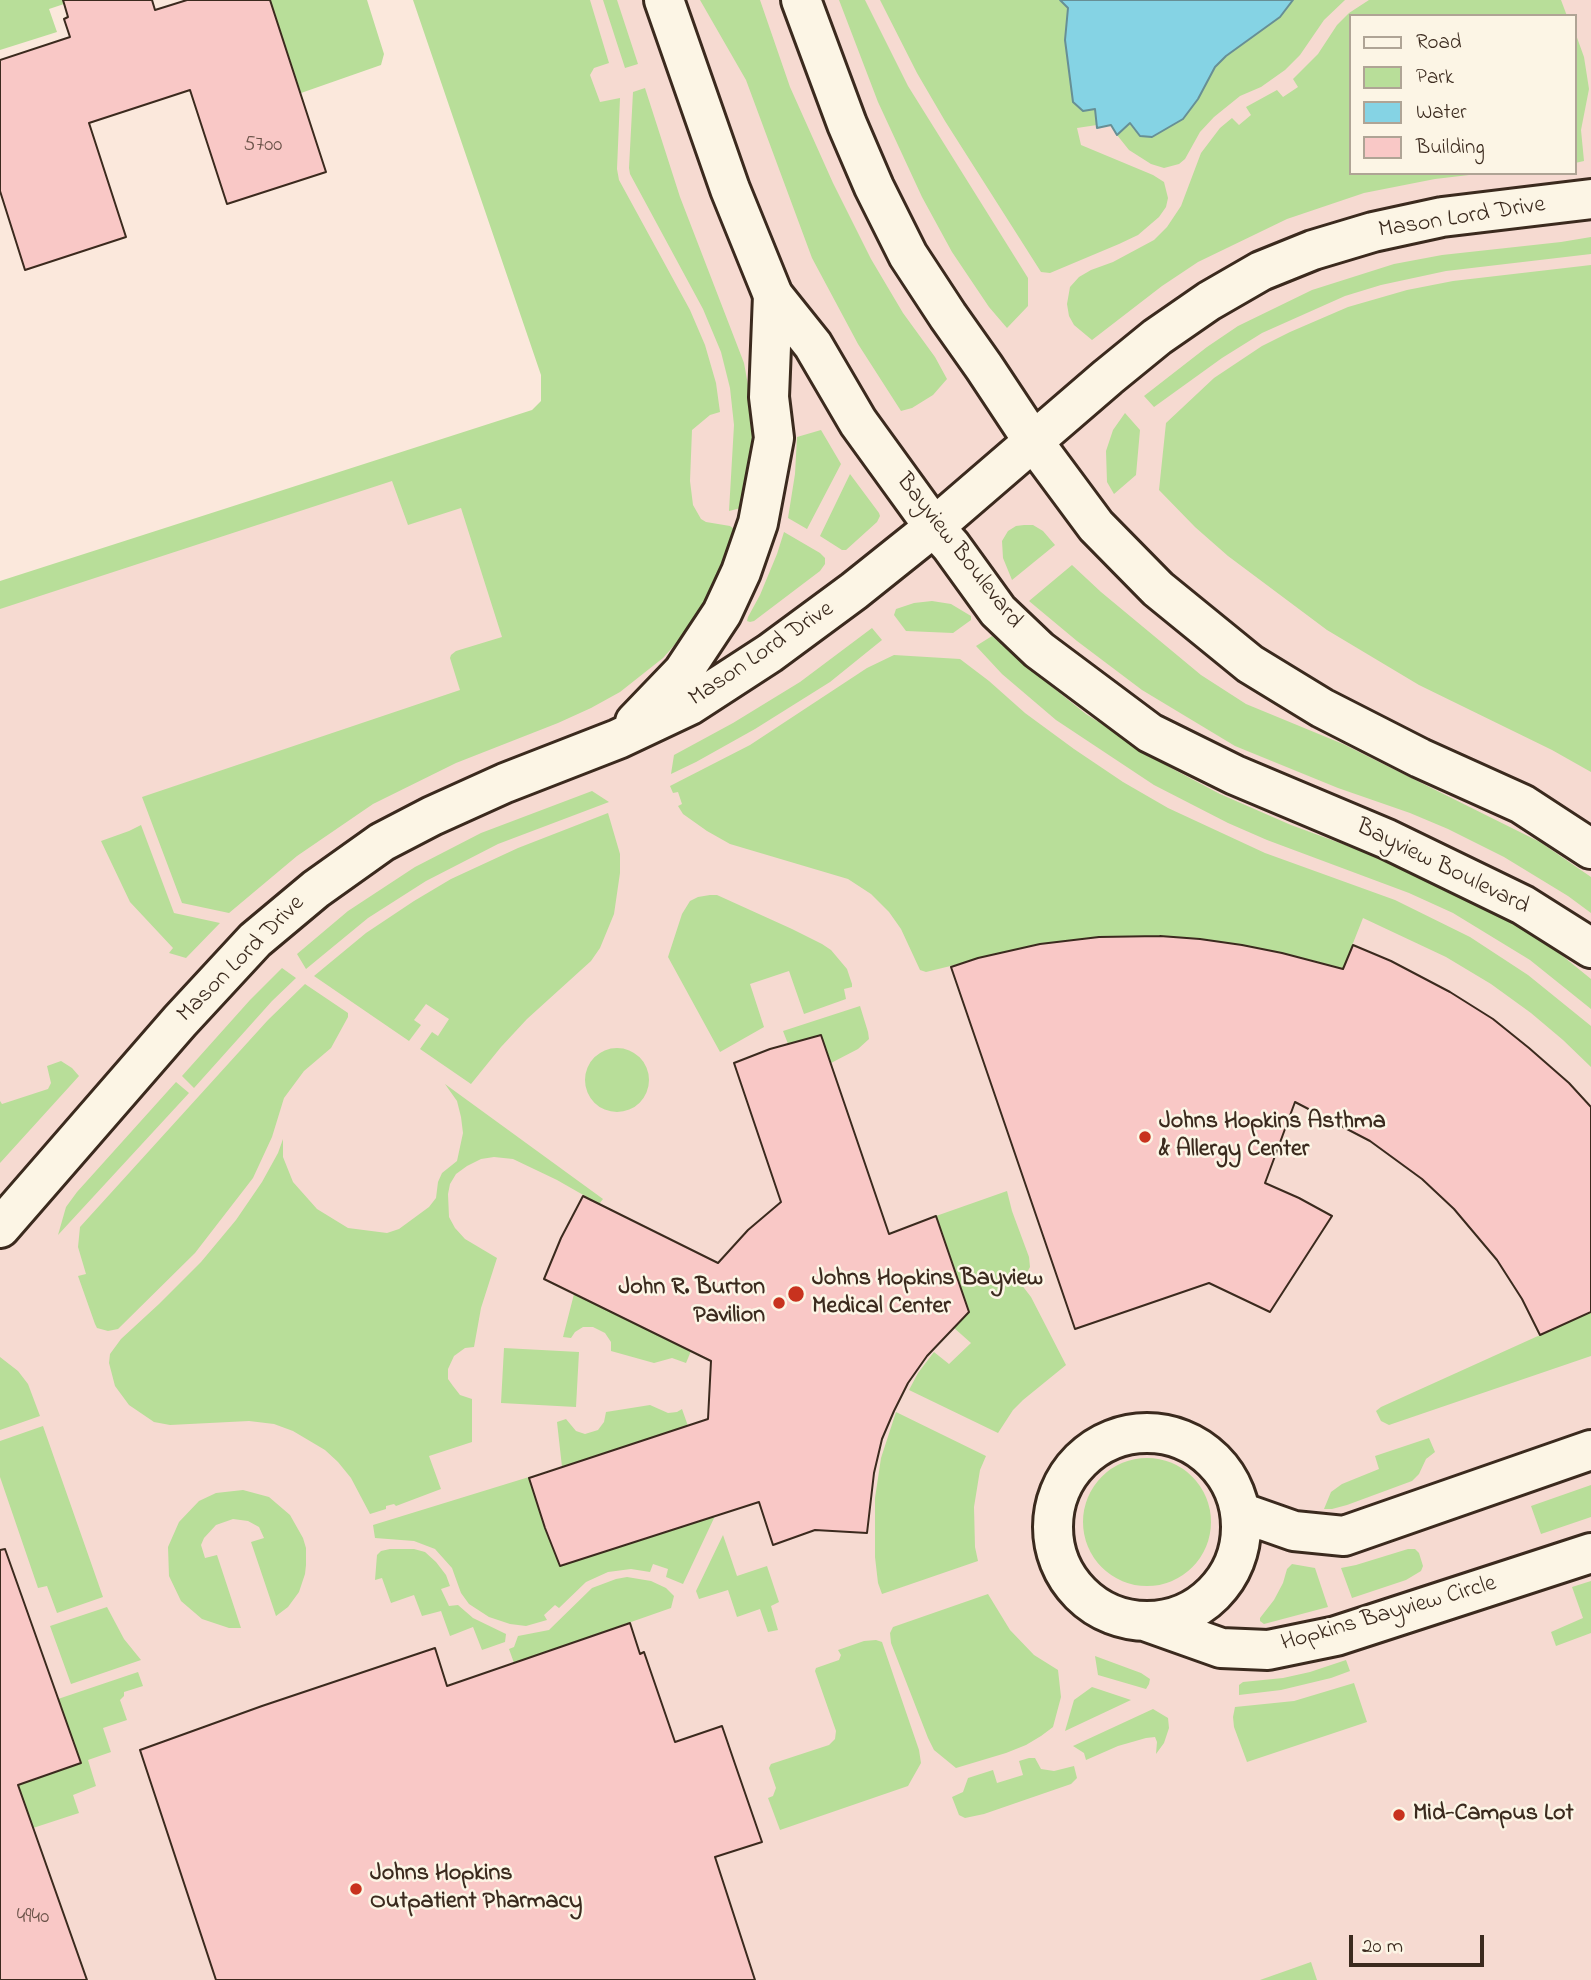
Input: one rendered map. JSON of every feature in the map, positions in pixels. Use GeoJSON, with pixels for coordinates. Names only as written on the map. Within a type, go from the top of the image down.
{"type":"FeatureCollection","features":[{"type":"Feature","properties":{"kind":"street","name":"Bayview Boulevard"},"geometry":{"type":"LineString","coordinates":[[664,0],[730,189],[773,295],[813,345],[858,422],[998,611],[1039,650],[1150,733],[1235,775],[1387,839],[1523,905],[1591,948]]}},
{"type":"Feature","properties":{"kind":"street"},"geometry":{"type":"LineString","coordinates":[[801,0],[847,124],[874,187],[908,255],[1033,441],[1096,526],[1158,589],[1250,664],[1322,708],[1420,758],[1522,804],[1591,849]]}},
{"type":"Feature","properties":{"kind":"street","name":"Mason Lord Drive"},"geometry":{"type":"LineString","coordinates":[[0,1228],[180,1021],[255,940],[316,889],[382,842],[505,783],[618,739],[690,705],[769,653],[854,591],[934,527],[1157,337],[1209,301],[1261,271],[1313,250],[1373,232],[1442,217],[1591,200]]}},
{"type":"Feature","properties":{"kind":"street"},"geometry":{"type":"LineString","coordinates":[[618,739],[683,672],[722,613],[741,572],[758,523],[774,438],[769,397],[773,295]]}},
{"type":"Feature","properties":{"kind":"street","name":"Hopkins Bayview Circle"},"geometry":{"type":"LineString","coordinates":[[1144,1621],[1172,1618],[1197,1607],[1218,1589],[1234,1566],[1241,1540],[1240,1512],[1230,1481],[1209,1456],[1181,1439],[1149,1433],[1117,1437],[1088,1454],[1066,1478],[1054,1509],[1053,1541],[1064,1573],[1085,1598],[1112,1615],[1144,1621],[1221,1648],[1268,1650],[1336,1636],[1591,1553]]}},
{"type":"Feature","properties":{"kind":"street"},"geometry":{"type":"LineString","coordinates":[[1240,1512],[1294,1531],[1344,1536],[1591,1450]]}},
{"type":"Feature","properties":{"kind":"shaded area","name":"Johns Hopkins Bayview Medical Center"},"geometry":{"type":"Polygon","coordinates":[[[434,0],[1591,0],[1591,1980],[0,1980],[0,607],[571,416],[434,0]]]}},
{"type":"Feature","properties":{"kind":"green space"},"geometry":{"type":"Polygon","coordinates":[[[0,0],[64,0],[64,4],[49,9],[57,32],[0,50],[0,0]]]}},
{"type":"Feature","properties":{"kind":"green space"},"geometry":{"type":"Polygon","coordinates":[[[270,0],[367,0],[384,54],[381,65],[301,93],[270,0]]]}},
{"type":"Feature","properties":{"kind":"green space"},"geometry":{"type":"Polygon","coordinates":[[[413,0],[590,0],[609,63],[594,68],[590,75],[600,102],[620,98],[617,169],[619,180],[690,310],[705,345],[716,383],[720,412],[710,415],[692,430],[690,481],[693,505],[701,519],[706,522],[730,526],[738,532],[720,579],[693,624],[663,658],[620,692],[558,723],[456,763],[373,804],[297,856],[229,913],[182,903],[142,797],[460,690],[451,655],[456,651],[502,637],[461,508],[408,525],[392,481],[0,609],[0,581],[532,410],[541,401],[541,375],[413,0]]]}},
{"type":"Feature","properties":{"kind":"green space"},"geometry":{"type":"Polygon","coordinates":[[[603,0],[617,0],[638,64],[625,68],[603,0]]]}},
{"type":"Feature","properties":{"kind":"green space"},"geometry":{"type":"Polygon","coordinates":[[[700,0],[760,0],[790,87],[833,183],[871,259],[947,379],[933,395],[912,408],[901,411],[858,344],[812,258],[746,80],[700,0]]]}},
{"type":"Feature","properties":{"kind":"green space"},"geometry":{"type":"Polygon","coordinates":[[[839,0],[865,0],[908,86],[1028,278],[1028,306],[1007,328],[989,307],[952,252],[922,197],[878,102],[839,0]]]}},
{"type":"Feature","properties":{"kind":"green space"},"geometry":{"type":"Polygon","coordinates":[[[880,0],[1060,0],[1068,7],[1065,40],[1083,111],[1095,109],[1097,125],[1077,128],[1081,145],[1164,182],[1168,198],[1159,217],[1138,235],[1119,244],[1050,273],[1041,272],[945,121],[880,0]]]}},
{"type":"Feature","properties":{"kind":"green space"},"geometry":{"type":"Polygon","coordinates":[[[1293,0],[1345,0],[1324,20],[1300,55],[1285,70],[1261,87],[1240,96],[1214,117],[1200,132],[1185,159],[1179,164],[1164,168],[1151,164],[1129,150],[1117,135],[1130,123],[1207,80],[1226,56],[1280,17],[1293,0]]]}},
{"type":"Feature","properties":{"kind":"green space"},"geometry":{"type":"Polygon","coordinates":[[[1369,0],[1561,0],[1566,14],[1350,14],[1350,175],[1469,175],[1364,193],[1287,219],[1198,262],[1092,340],[1074,325],[1069,316],[1067,304],[1070,287],[1079,277],[1091,270],[1113,262],[1154,240],[1181,206],[1201,153],[1220,128],[1232,118],[1239,125],[1251,115],[1246,107],[1277,90],[1283,97],[1298,87],[1293,79],[1318,54],[1337,25],[1349,13],[1369,0]]]}},
{"type":"Feature","properties":{"kind":"green space"},"geometry":{"type":"Polygon","coordinates":[[[1577,38],[1584,57],[1589,89],[1581,130],[1584,161],[1577,163],[1577,38]]]}},
{"type":"Feature","properties":{"kind":"green space"},"geometry":{"type":"Polygon","coordinates":[[[645,88],[680,197],[744,363],[754,431],[752,471],[745,507],[729,511],[734,425],[730,388],[721,352],[703,309],[630,174],[633,92],[645,88]]]}},
{"type":"Feature","properties":{"kind":"green space"},"geometry":{"type":"Polygon","coordinates":[[[1591,237],[1591,254],[1446,271],[1345,296],[1262,333],[1154,407],[1144,396],[1238,326],[1312,290],[1394,264],[1442,255],[1591,237]]]}},
{"type":"Feature","properties":{"kind":"green space"},"geometry":{"type":"Polygon","coordinates":[[[1591,265],[1591,772],[1419,685],[1327,630],[1228,556],[1159,490],[1166,423],[1214,378],[1262,346],[1348,307],[1407,290],[1453,281],[1591,265]]]}},
{"type":"Feature","properties":{"kind":"green space"},"geometry":{"type":"Polygon","coordinates":[[[1125,413],[1140,430],[1136,475],[1114,494],[1107,482],[1106,451],[1113,430],[1125,413]]]}},
{"type":"Feature","properties":{"kind":"green space"},"geometry":{"type":"Polygon","coordinates":[[[821,430],[841,464],[807,529],[788,518],[797,437],[821,430]]]}},
{"type":"Feature","properties":{"kind":"green space"},"geometry":{"type":"Polygon","coordinates":[[[850,474],[880,516],[877,522],[846,550],[842,550],[820,536],[850,474]]]}},
{"type":"Feature","properties":{"kind":"green space"},"geometry":{"type":"Polygon","coordinates":[[[1024,525],[1033,525],[1043,531],[1055,545],[1012,580],[1003,558],[1002,541],[1008,531],[1024,525]]]}},
{"type":"Feature","properties":{"kind":"green space"},"geometry":{"type":"Polygon","coordinates":[[[784,532],[820,553],[825,558],[825,564],[820,571],[754,621],[747,621],[760,595],[784,532]]]}},
{"type":"Feature","properties":{"kind":"green space"},"geometry":{"type":"Polygon","coordinates":[[[1072,565],[1201,675],[1246,704],[1343,744],[1540,842],[1591,877],[1591,913],[1504,857],[1448,829],[1235,746],[1142,690],[1029,601],[1072,565]]]}},
{"type":"Feature","properties":{"kind":"green space"},"geometry":{"type":"Polygon","coordinates":[[[932,601],[951,604],[971,616],[971,620],[953,633],[906,631],[894,615],[896,609],[932,601]]]}},
{"type":"Feature","properties":{"kind":"green space"},"geometry":{"type":"Polygon","coordinates":[[[872,628],[882,640],[830,682],[755,729],[671,774],[674,755],[800,682],[872,628]]]}},
{"type":"Feature","properties":{"kind":"green space"},"geometry":{"type":"Polygon","coordinates":[[[992,636],[1086,714],[1171,768],[1220,794],[1291,825],[1397,864],[1478,901],[1515,923],[1554,949],[1591,979],[1591,1009],[1530,960],[1453,913],[1409,893],[1267,840],[1154,785],[1056,720],[1002,674],[976,646],[992,636]]]}},
{"type":"Feature","properties":{"kind":"green space"},"geometry":{"type":"Polygon","coordinates":[[[894,655],[960,659],[1025,713],[1074,749],[1168,808],[1265,853],[1395,900],[1470,937],[1528,975],[1591,1026],[1591,1067],[1531,1013],[1491,984],[1446,957],[1363,918],[1338,981],[1319,962],[1200,939],[1160,936],[1099,937],[1040,944],[926,972],[920,970],[901,929],[889,912],[871,894],[848,879],[730,844],[683,814],[678,806],[682,804],[678,792],[673,793],[670,786],[750,745],[867,668],[894,655]]]}},
{"type":"Feature","properties":{"kind":"green space"},"geometry":{"type":"Polygon","coordinates":[[[592,791],[609,802],[498,844],[426,881],[368,918],[306,969],[297,954],[348,911],[415,867],[481,833],[592,791]]]}},
{"type":"Feature","properties":{"kind":"green space"},"geometry":{"type":"Polygon","coordinates":[[[608,813],[620,854],[620,873],[614,914],[600,948],[591,961],[527,1019],[471,1084],[420,1049],[432,1032],[438,1036],[449,1019],[426,1004],[414,1020],[421,1025],[409,1041],[314,976],[366,933],[451,879],[518,848],[608,813]]]}},
{"type":"Feature","properties":{"kind":"green space"},"geometry":{"type":"Polygon","coordinates":[[[141,825],[174,913],[220,923],[186,958],[169,953],[173,948],[130,902],[101,841],[141,825]]]}},
{"type":"Feature","properties":{"kind":"green space"},"geometry":{"type":"Polygon","coordinates":[[[717,895],[792,929],[831,950],[847,969],[852,984],[852,987],[844,989],[846,999],[804,1014],[789,971],[750,984],[764,1027],[720,1052],[668,957],[682,914],[690,901],[717,895]]]}},
{"type":"Feature","properties":{"kind":"green space"},"geometry":{"type":"Polygon","coordinates":[[[282,968],[296,978],[194,1088],[182,1076],[282,968]]]}},
{"type":"Feature","properties":{"kind":"green space"},"geometry":{"type":"Polygon","coordinates":[[[305,984],[348,1013],[348,1017],[331,1048],[304,1071],[284,1098],[272,1137],[253,1178],[195,1253],[118,1329],[108,1331],[97,1328],[78,1276],[86,1274],[78,1247],[80,1227],[268,1020],[305,984]]]}},
{"type":"Feature","properties":{"kind":"green space"},"geometry":{"type":"Polygon","coordinates":[[[860,1006],[869,1039],[858,1049],[831,1063],[821,1035],[788,1044],[783,1031],[860,1006]]]}},
{"type":"Feature","properties":{"kind":"green space"},"geometry":{"type":"Polygon","coordinates":[[[611,1048],[623,1048],[640,1057],[647,1068],[647,1092],[640,1103],[623,1112],[611,1112],[599,1107],[590,1098],[585,1086],[585,1074],[590,1062],[599,1053],[611,1048]]]}},
{"type":"Feature","properties":{"kind":"green space"},"geometry":{"type":"Polygon","coordinates":[[[61,1061],[79,1076],[0,1163],[0,1101],[2,1104],[48,1089],[51,1083],[47,1066],[61,1061]]]}},
{"type":"Feature","properties":{"kind":"green space"},"geometry":{"type":"Polygon","coordinates":[[[176,1082],[189,1093],[58,1235],[66,1207],[77,1192],[176,1082]]]}},
{"type":"Feature","properties":{"kind":"green space"},"geometry":{"type":"Polygon","coordinates":[[[445,1084],[603,1199],[599,1204],[513,1159],[494,1157],[481,1159],[467,1166],[456,1174],[450,1184],[449,1217],[455,1228],[465,1239],[497,1258],[481,1308],[474,1347],[465,1348],[454,1356],[448,1369],[448,1379],[460,1395],[472,1399],[472,1442],[429,1456],[441,1489],[396,1506],[386,1506],[386,1509],[370,1514],[351,1478],[338,1462],[325,1450],[293,1431],[274,1424],[249,1421],[170,1425],[154,1422],[129,1405],[115,1386],[109,1363],[110,1354],[121,1339],[201,1262],[236,1220],[262,1182],[283,1139],[283,1157],[293,1182],[317,1209],[348,1228],[387,1233],[399,1229],[429,1207],[436,1198],[442,1173],[457,1161],[463,1133],[461,1117],[457,1101],[445,1084]]]}},
{"type":"Feature","properties":{"kind":"green space"},"geometry":{"type":"Polygon","coordinates":[[[1007,1191],[1029,1257],[1030,1267],[1021,1284],[1031,1297],[1066,1365],[1013,1410],[998,1433],[909,1390],[934,1352],[949,1364],[971,1343],[953,1327],[968,1311],[936,1216],[1007,1191]]]}},
{"type":"Feature","properties":{"kind":"green space"},"geometry":{"type":"Polygon","coordinates":[[[574,1294],[691,1351],[686,1363],[672,1358],[654,1363],[611,1351],[611,1342],[605,1333],[593,1327],[583,1327],[571,1338],[563,1337],[574,1294]]]}},
{"type":"Feature","properties":{"kind":"green space"},"geometry":{"type":"Polygon","coordinates":[[[1591,1312],[1591,1356],[1389,1425],[1381,1421],[1376,1411],[1381,1407],[1591,1312]]]}},
{"type":"Feature","properties":{"kind":"green space"},"geometry":{"type":"Polygon","coordinates":[[[504,1348],[579,1352],[576,1407],[501,1403],[504,1348]]]}},
{"type":"Feature","properties":{"kind":"green space"},"geometry":{"type":"Polygon","coordinates":[[[0,1357],[18,1371],[28,1384],[40,1416],[0,1430],[0,1357]]]}},
{"type":"Feature","properties":{"kind":"green space"},"geometry":{"type":"Polygon","coordinates":[[[650,1405],[668,1413],[682,1409],[688,1426],[562,1467],[557,1422],[566,1419],[576,1431],[585,1434],[598,1430],[604,1422],[606,1412],[650,1405]]]}},
{"type":"Feature","properties":{"kind":"green space"},"geometry":{"type":"Polygon","coordinates":[[[896,1412],[986,1456],[980,1470],[974,1507],[978,1561],[882,1594],[875,1557],[875,1498],[881,1458],[896,1412]]]}},
{"type":"Feature","properties":{"kind":"green space"},"geometry":{"type":"Polygon","coordinates":[[[43,1426],[103,1597],[57,1613],[47,1586],[38,1588],[0,1477],[0,1441],[43,1426]]]}},
{"type":"Feature","properties":{"kind":"green space"},"geometry":{"type":"Polygon","coordinates":[[[1429,1438],[1435,1452],[1426,1459],[1419,1474],[1412,1481],[1347,1505],[1324,1509],[1331,1492],[1342,1484],[1379,1469],[1375,1456],[1429,1438]]]}},
{"type":"Feature","properties":{"kind":"green space"},"geometry":{"type":"Polygon","coordinates":[[[1147,1458],[1172,1463],[1192,1477],[1206,1497],[1211,1522],[1206,1547],[1192,1567],[1172,1581],[1147,1586],[1122,1581],[1102,1567],[1088,1547],[1083,1522],[1088,1497],[1102,1477],[1122,1463],[1147,1458]]]}},
{"type":"Feature","properties":{"kind":"green space"},"geometry":{"type":"Polygon","coordinates":[[[529,1477],[560,1566],[715,1516],[683,1584],[666,1577],[668,1569],[653,1564],[650,1572],[631,1569],[608,1572],[586,1582],[559,1608],[555,1605],[544,1615],[547,1620],[526,1626],[489,1617],[469,1604],[461,1593],[452,1568],[435,1549],[414,1541],[375,1538],[373,1525],[529,1477]]]}},
{"type":"Feature","properties":{"kind":"green space"},"geometry":{"type":"Polygon","coordinates":[[[1591,1485],[1591,1517],[1541,1534],[1531,1506],[1591,1485]]]}},
{"type":"Feature","properties":{"kind":"green space"},"geometry":{"type":"Polygon","coordinates":[[[243,1490],[269,1497],[290,1515],[303,1538],[306,1565],[299,1592],[288,1607],[276,1616],[251,1542],[264,1538],[259,1527],[248,1521],[233,1519],[216,1525],[201,1545],[205,1558],[217,1555],[241,1628],[229,1628],[202,1619],[181,1601],[169,1576],[168,1547],[179,1522],[199,1501],[216,1493],[243,1490]]]}},
{"type":"Feature","properties":{"kind":"green space"},"geometry":{"type":"Polygon","coordinates":[[[723,1535],[737,1576],[767,1566],[779,1602],[771,1606],[778,1630],[768,1632],[760,1609],[737,1617],[728,1590],[699,1599],[696,1591],[723,1535]]]}},
{"type":"Feature","properties":{"kind":"green space"},"geometry":{"type":"Polygon","coordinates":[[[390,1549],[425,1552],[446,1575],[450,1586],[441,1589],[449,1606],[458,1605],[473,1618],[506,1634],[505,1642],[482,1650],[473,1627],[450,1636],[441,1611],[422,1616],[414,1595],[391,1603],[382,1578],[375,1580],[377,1555],[390,1549]]]}},
{"type":"Feature","properties":{"kind":"green space"},"geometry":{"type":"Polygon","coordinates":[[[1415,1549],[1419,1553],[1423,1566],[1421,1571],[1406,1580],[1352,1598],[1341,1568],[1415,1549]]]}},
{"type":"Feature","properties":{"kind":"green space"},"geometry":{"type":"Polygon","coordinates":[[[1292,1564],[1315,1568],[1328,1607],[1264,1624],[1260,1618],[1274,1600],[1287,1569],[1292,1564]]]}},
{"type":"Feature","properties":{"kind":"green space"},"geometry":{"type":"Polygon","coordinates":[[[627,1577],[651,1581],[666,1588],[674,1596],[671,1608],[514,1663],[509,1649],[514,1647],[518,1636],[549,1630],[592,1588],[627,1577]]]}},
{"type":"Feature","properties":{"kind":"green space"},"geometry":{"type":"Polygon","coordinates":[[[1591,1581],[1591,1633],[1556,1646],[1551,1632],[1583,1618],[1572,1587],[1591,1581]]]}},
{"type":"Feature","properties":{"kind":"green space"},"geometry":{"type":"Polygon","coordinates":[[[988,1594],[1010,1630],[1034,1655],[1058,1670],[1061,1697],[1053,1727],[1041,1736],[1006,1753],[956,1768],[934,1750],[928,1738],[891,1643],[890,1633],[893,1627],[988,1594]]]}},
{"type":"Feature","properties":{"kind":"green space"},"geometry":{"type":"Polygon","coordinates":[[[107,1607],[124,1639],[141,1660],[71,1684],[50,1626],[107,1607]]]}},
{"type":"Feature","properties":{"kind":"green space"},"geometry":{"type":"Polygon","coordinates":[[[876,1640],[882,1642],[921,1763],[908,1786],[780,1830],[768,1798],[773,1796],[776,1788],[769,1768],[771,1764],[829,1745],[835,1739],[836,1731],[816,1668],[839,1660],[841,1655],[838,1650],[876,1640]]]}},
{"type":"Feature","properties":{"kind":"green space"},"geometry":{"type":"Polygon","coordinates":[[[1095,1656],[1141,1673],[1150,1679],[1149,1684],[1146,1689],[1098,1675],[1095,1656]]]}},
{"type":"Feature","properties":{"kind":"green space"},"geometry":{"type":"Polygon","coordinates":[[[1346,1660],[1350,1671],[1331,1678],[1281,1690],[1239,1695],[1239,1685],[1243,1682],[1283,1678],[1346,1660]]]}},
{"type":"Feature","properties":{"kind":"green space"},"geometry":{"type":"Polygon","coordinates":[[[138,1672],[143,1686],[124,1692],[120,1700],[127,1720],[103,1728],[111,1752],[88,1760],[96,1786],[73,1795],[79,1813],[33,1828],[18,1785],[58,1699],[138,1672]]]}},
{"type":"Feature","properties":{"kind":"green space"},"geometry":{"type":"Polygon","coordinates":[[[1354,1683],[1367,1722],[1247,1762],[1234,1727],[1235,1707],[1294,1701],[1354,1683]]]}},
{"type":"Feature","properties":{"kind":"green space"},"geometry":{"type":"Polygon","coordinates":[[[1092,1687],[1131,1700],[1065,1731],[1074,1700],[1092,1687]]]}},
{"type":"Feature","properties":{"kind":"green space"},"geometry":{"type":"Polygon","coordinates":[[[1153,1709],[1168,1718],[1169,1728],[1164,1743],[1156,1754],[1155,1737],[1118,1746],[1086,1760],[1084,1753],[1073,1746],[1153,1709]]]}},
{"type":"Feature","properties":{"kind":"green space"},"geometry":{"type":"Polygon","coordinates":[[[1035,1758],[1041,1769],[1054,1771],[1074,1766],[1077,1778],[1071,1784],[984,1814],[965,1818],[959,1815],[952,1797],[963,1792],[968,1778],[993,1770],[997,1783],[1023,1775],[1019,1761],[1035,1758]]]}},
{"type":"Feature","properties":{"kind":"green space"},"geometry":{"type":"Polygon","coordinates":[[[1311,1962],[1317,1980],[1260,1980],[1311,1962]]]}},
{"type":"Feature","properties":{"kind":"water"},"geometry":{"type":"Polygon","coordinates":[[[1060,0],[1293,0],[1280,17],[1215,67],[1198,99],[1183,119],[1152,137],[1140,136],[1130,123],[1117,135],[1111,125],[1097,128],[1095,109],[1083,111],[1073,102],[1065,40],[1068,8],[1060,0]]]}},
{"type":"Feature","properties":{"kind":"building"},"geometry":{"type":"Polygon","coordinates":[[[63,0],[152,0],[155,10],[187,0],[270,0],[326,172],[227,204],[190,90],[89,123],[126,237],[25,270],[0,191],[0,60],[70,37],[64,19],[68,17],[63,0]]]}},
{"type":"Feature","properties":{"kind":"building","name":"Johns Hopkins Asthma & Allergy Center"},"geometry":{"type":"Polygon","coordinates":[[[1160,936],[1242,945],[1343,969],[1353,945],[1391,961],[1450,992],[1493,1019],[1529,1048],[1569,1083],[1591,1107],[1591,1312],[1540,1335],[1522,1299],[1497,1260],[1454,1209],[1422,1179],[1370,1141],[1295,1102],[1265,1183],[1332,1216],[1270,1312],[1209,1283],[1075,1329],[951,967],[1040,944],[1099,937],[1160,936]]]}},
{"type":"Feature","properties":{"kind":"building","name":"John R. Burton Pavilion"},"geometry":{"type":"Polygon","coordinates":[[[821,1035],[889,1234],[936,1216],[969,1312],[927,1356],[908,1383],[894,1411],[882,1439],[874,1473],[867,1533],[815,1530],[773,1545],[759,1502],[560,1566],[529,1478],[708,1419],[711,1361],[544,1279],[561,1238],[583,1196],[718,1263],[748,1230],[781,1202],[734,1063],[770,1049],[821,1035]]]}},
{"type":"Feature","properties":{"kind":"building"},"geometry":{"type":"Polygon","coordinates":[[[5,1549],[81,1763],[18,1785],[87,1980],[0,1980],[0,1550],[5,1549]]]}},
{"type":"Feature","properties":{"kind":"building"},"geometry":{"type":"Polygon","coordinates":[[[630,1623],[640,1654],[644,1652],[675,1742],[722,1726],[762,1842],[715,1857],[755,1980],[216,1980],[140,1750],[435,1648],[447,1686],[630,1623]]]}},
{"type":"Feature","properties":{"kind":"place","name":"Johns Hopkins Asthma & Allergy Center"},"geometry":{"type":"Point","coordinates":[1145,1137]}},
{"type":"Feature","properties":{"kind":"place","name":"Johns Hopkins Bayview Medical Center"},"geometry":{"type":"Point","coordinates":[796,1294]}},
{"type":"Feature","properties":{"kind":"place","name":"John R. Burton Pavilion"},"geometry":{"type":"Point","coordinates":[779,1303]}},
{"type":"Feature","properties":{"kind":"place","name":"Mid-Campus Lot"},"geometry":{"type":"Point","coordinates":[1399,1815]}},
{"type":"Feature","properties":{"kind":"place","name":"Johns Hopkins Outpatient Pharmacy"},"geometry":{"type":"Point","coordinates":[356,1889]}}]}
